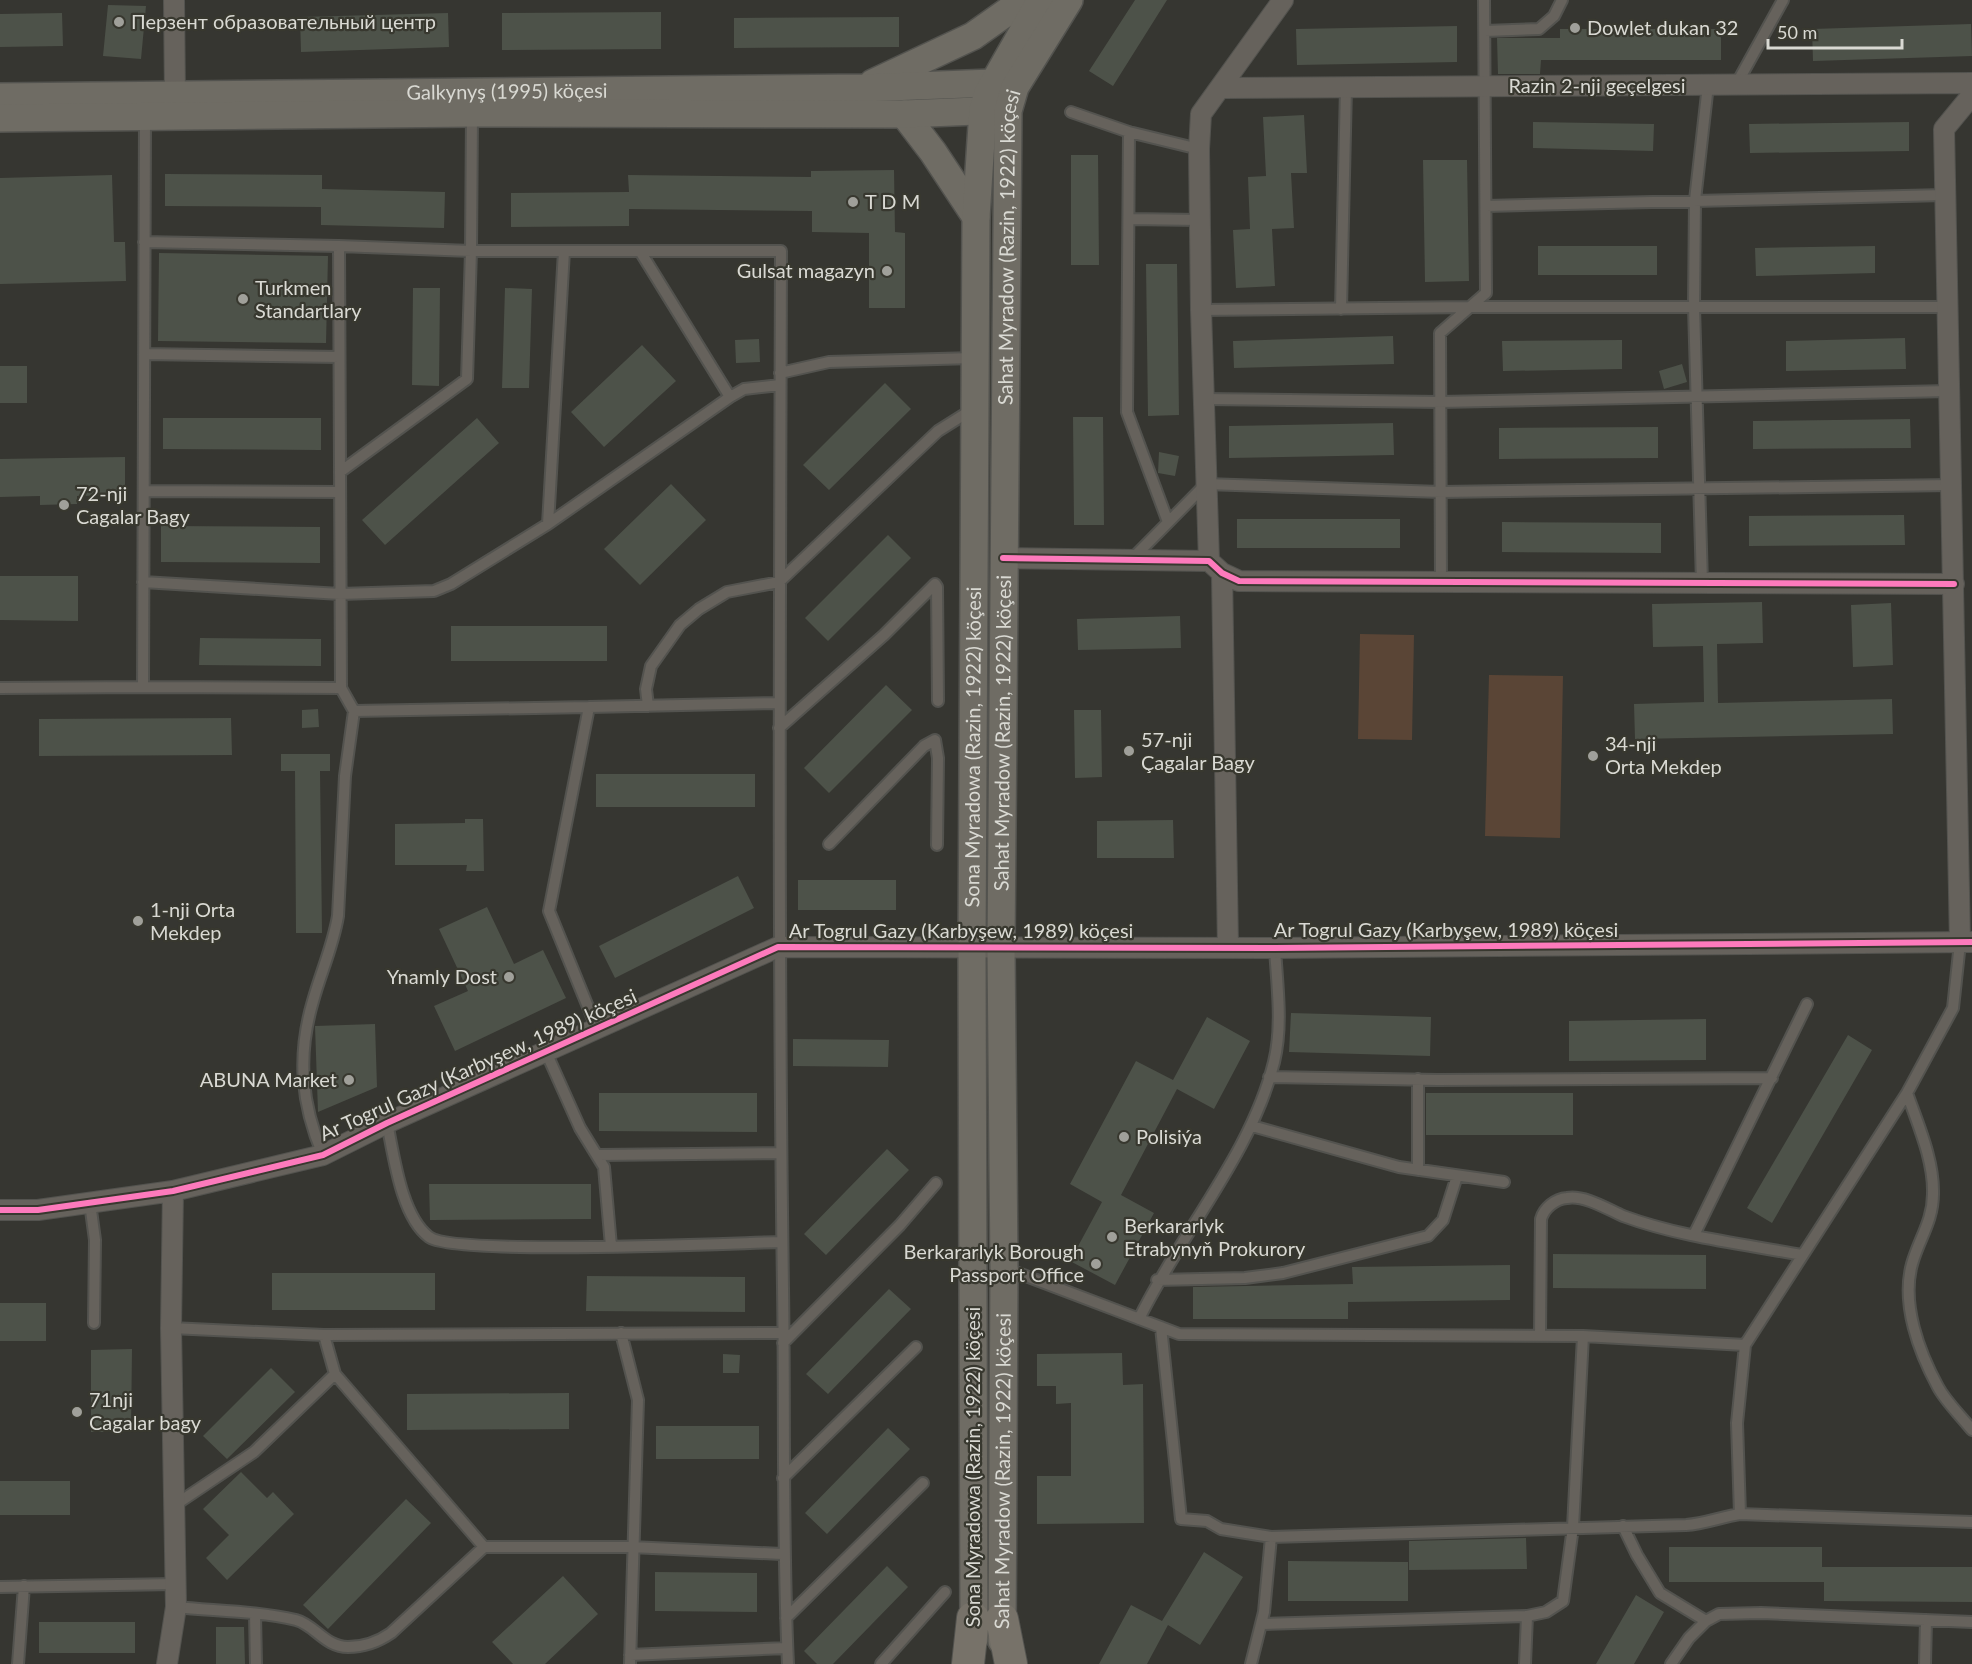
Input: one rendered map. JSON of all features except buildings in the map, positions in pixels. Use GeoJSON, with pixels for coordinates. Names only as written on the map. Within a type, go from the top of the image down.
{"type":"FeatureCollection","features":[{"type":"Feature","properties":{"kind":"main road"},"geometry":{"type":"LineString","coordinates":[[863,88],[973,36],[1024,0]]}},
{"type":"Feature","properties":{"kind":"main road","name":"Sahat Myradow (Razin, 1922) köçesi"},"geometry":{"type":"LineString","coordinates":[[1002,1664],[987,1619],[1004,1268],[1001,948],[1003,558],[999,98],[1041,0]]}},
{"type":"Feature","properties":{"kind":"main road","name":"Sahat Myradow (Razin, 1922) köçesi"},"geometry":{"type":"LineString","coordinates":[[999,98],[1069,0]]}},
{"type":"Feature","properties":{"kind":"main road","name":"Galkynyş (1995) köçesi"},"geometry":{"type":"LineString","coordinates":[[0,96],[175,97],[863,88],[999,98]]}},
{"type":"Feature","properties":{"kind":"main road","name":"Galkynyş (1995) köçesi"},"geometry":{"type":"LineString","coordinates":[[0,118],[472,113],[904,114],[999,98]]}},
{"type":"Feature","properties":{"kind":"main road","name":"Sona Myradowa (Razin, 1922) köçesi"},"geometry":{"type":"LineString","coordinates":[[974,1664],[987,1619],[972,948],[976,217],[999,98]]}},
{"type":"Feature","properties":{"kind":"main road"},"geometry":{"type":"LineString","coordinates":[[904,114],[933,152],[976,217]]}},
{"type":"Feature","properties":{"kind":"main road"},"geometry":{"type":"LineString","coordinates":[[968,1664],[987,1619]]}},
{"type":"Feature","properties":{"kind":"main road"},"geometry":{"type":"LineString","coordinates":[[987,1619],[1011,1664]]}},
{"type":"Feature","properties":{"kind":"street"},"geometry":{"type":"LineString","coordinates":[[174,0],[175,97]]}},
{"type":"Feature","properties":{"kind":"street"},"geometry":{"type":"LineString","coordinates":[[1228,948],[1215,567],[1206,484],[1201,310],[1199,149],[1201,114],[1223,88],[1283,0]]}},
{"type":"Feature","properties":{"kind":"street","name":"Razin 2-nji geçelgesi"},"geometry":{"type":"LineString","coordinates":[[1223,88],[1972,83]]}},
{"type":"Feature","properties":{"kind":"street"},"geometry":{"type":"LineString","coordinates":[[1966,943],[1954,584],[1944,129],[1972,94]]}},
{"type":"Feature","properties":{"kind":"street"},"geometry":{"type":"LineString","coordinates":[[1003,558],[1131,560],[1215,567],[1239,581],[1954,584]]}},
{"type":"Feature","properties":{"kind":"street","name":"Ar Togrul Gazy (Karbyşew, 1989) köçesi"},"geometry":{"type":"LineString","coordinates":[[0,1210],[38,1210],[173,1191],[323,1155],[778,948],[1275,948],[1966,943]]}},
{"type":"Feature","properties":{"kind":"street"},"geometry":{"type":"LineString","coordinates":[[167,1664],[176,1607],[171,1328],[173,1191]]}},
{"type":"Feature","properties":{"kind":"lane"},"geometry":{"type":"LineString","coordinates":[[1441,583],[1440,333],[1486,293],[1484,0]]}},
{"type":"Feature","properties":{"kind":"lane"},"geometry":{"type":"LineString","coordinates":[[1485,31],[1539,29],[1554,16],[1562,0]]}},
{"type":"Feature","properties":{"kind":"lane"},"geometry":{"type":"LineString","coordinates":[[1736,85],[1783,0]]}},
{"type":"Feature","properties":{"kind":"lane"},"geometry":{"type":"LineString","coordinates":[[1702,583],[1694,307],[1695,200],[1708,85]]}},
{"type":"Feature","properties":{"kind":"lane"},"geometry":{"type":"LineString","coordinates":[[1341,309],[1346,87]]}},
{"type":"Feature","properties":{"kind":"lane"},"geometry":{"type":"LineString","coordinates":[[1071,112],[1129,132],[1199,149]]}},
{"type":"Feature","properties":{"kind":"lane"},"geometry":{"type":"LineString","coordinates":[[340,472],[467,379],[472,113]]}},
{"type":"Feature","properties":{"kind":"lane"},"geometry":{"type":"LineString","coordinates":[[142,687],[145,117]]}},
{"type":"Feature","properties":{"kind":"lane"},"geometry":{"type":"LineString","coordinates":[[1129,132],[1127,412],[1168,522]]}},
{"type":"Feature","properties":{"kind":"lane"},"geometry":{"type":"LineString","coordinates":[[1486,207],[1945,195]]}},
{"type":"Feature","properties":{"kind":"lane"},"geometry":{"type":"LineString","coordinates":[[1129,219],[1200,220]]}},
{"type":"Feature","properties":{"kind":"lane"},"geometry":{"type":"LineString","coordinates":[[144,242],[471,250],[781,251],[778,948],[783,1554],[788,1664]]}},
{"type":"Feature","properties":{"kind":"lane"},"geometry":{"type":"LineString","coordinates":[[323,1155],[309,1124],[304,1097],[304,1039],[312,1002],[335,937],[345,776],[354,711],[341,688],[339,246]]}},
{"type":"Feature","properties":{"kind":"lane"},"geometry":{"type":"LineString","coordinates":[[548,524],[564,251]]}},
{"type":"Feature","properties":{"kind":"lane"},"geometry":{"type":"LineString","coordinates":[[640,251],[730,397]]}},
{"type":"Feature","properties":{"kind":"lane"},"geometry":{"type":"LineString","coordinates":[[1201,310],[1470,307],[1947,307]]}},
{"type":"Feature","properties":{"kind":"lane"},"geometry":{"type":"LineString","coordinates":[[144,354],[339,357]]}},
{"type":"Feature","properties":{"kind":"lane"},"geometry":{"type":"LineString","coordinates":[[780,373],[829,362],[976,358]]}},
{"type":"Feature","properties":{"kind":"lane"},"geometry":{"type":"LineString","coordinates":[[143,582],[340,594],[434,591],[451,584],[548,524],[730,397],[744,389],[780,385]]}},
{"type":"Feature","properties":{"kind":"lane"},"geometry":{"type":"LineString","coordinates":[[1204,399],[1440,402],[1949,391]]}},
{"type":"Feature","properties":{"kind":"lane"},"geometry":{"type":"LineString","coordinates":[[648,706],[646,688],[651,666],[680,626],[699,609],[727,592],[779,582],[938,431],[976,408]]}},
{"type":"Feature","properties":{"kind":"lane"},"geometry":{"type":"LineString","coordinates":[[1131,560],[1206,484],[1441,492],[1952,485]]}},
{"type":"Feature","properties":{"kind":"lane"},"geometry":{"type":"LineString","coordinates":[[144,491],[340,492]]}},
{"type":"Feature","properties":{"kind":"lane"},"geometry":{"type":"LineString","coordinates":[[779,728],[884,635],[934,584],[937,587],[938,702]]}},
{"type":"Feature","properties":{"kind":"lane"},"geometry":{"type":"LineString","coordinates":[[0,688],[341,688]]}},
{"type":"Feature","properties":{"kind":"lane"},"geometry":{"type":"LineString","coordinates":[[354,711],[779,702]]}},
{"type":"Feature","properties":{"kind":"lane"},"geometry":{"type":"LineString","coordinates":[[589,707],[549,912],[597,1029]]}},
{"type":"Feature","properties":{"kind":"lane"},"geometry":{"type":"LineString","coordinates":[[829,844],[924,746],[935,740],[938,758],[937,845]]}},
{"type":"Feature","properties":{"kind":"lane"},"geometry":{"type":"LineString","coordinates":[[1740,1514],[1737,1423],[1745,1345],[1908,1093],[1953,1008],[1966,943]]}},
{"type":"Feature","properties":{"kind":"lane"},"geometry":{"type":"LineString","coordinates":[[1138,1318],[1157,1280],[1252,1125],[1269,1077],[1279,1032],[1275,948]]}},
{"type":"Feature","properties":{"kind":"lane"},"geometry":{"type":"LineString","coordinates":[[1694,1235],[1807,1004]]}},
{"type":"Feature","properties":{"kind":"lane"},"geometry":{"type":"LineString","coordinates":[[546,1052],[580,1128],[599,1155],[604,1167],[611,1246]]}},
{"type":"Feature","properties":{"kind":"lane"},"geometry":{"type":"LineString","coordinates":[[1269,1077],[1772,1078]]}},
{"type":"Feature","properties":{"kind":"lane"},"geometry":{"type":"LineString","coordinates":[[1418,1079],[1418,1170]]}},
{"type":"Feature","properties":{"kind":"lane"},"geometry":{"type":"LineString","coordinates":[[1908,1093],[1933,1176],[1934,1195],[1931,1217],[1912,1263],[1910,1305],[1922,1350],[1939,1389],[1972,1430]]}},
{"type":"Feature","properties":{"kind":"lane"},"geometry":{"type":"LineString","coordinates":[[387,1124],[410,1210],[418,1225],[434,1240],[456,1245],[611,1246],[782,1242]]}},
{"type":"Feature","properties":{"kind":"lane"},"geometry":{"type":"LineString","coordinates":[[1252,1125],[1418,1170],[1504,1182]]}},
{"type":"Feature","properties":{"kind":"lane"},"geometry":{"type":"LineString","coordinates":[[599,1155],[781,1153]]}},
{"type":"Feature","properties":{"kind":"lane"},"geometry":{"type":"LineString","coordinates":[[1157,1280],[1245,1278],[1283,1273],[1428,1236],[1443,1220],[1457,1176]]}},
{"type":"Feature","properties":{"kind":"lane"},"geometry":{"type":"LineString","coordinates":[[171,1328],[324,1335],[621,1333],[783,1338],[900,1225],[936,1183]]}},
{"type":"Feature","properties":{"kind":"lane"},"geometry":{"type":"LineString","coordinates":[[1540,1336],[1541,1219],[1543,1213],[1554,1202],[1566,1198],[1580,1198],[1626,1217],[1694,1235],[1802,1255]]}},
{"type":"Feature","properties":{"kind":"lane"},"geometry":{"type":"LineString","coordinates":[[90,1203],[95,1240],[94,1323]]}},
{"type":"Feature","properties":{"kind":"lane"},"geometry":{"type":"LineString","coordinates":[[1004,1268],[1179,1334],[1583,1336],[1745,1345]]}},
{"type":"Feature","properties":{"kind":"lane"},"geometry":{"type":"LineString","coordinates":[[1161,1327],[1181,1519],[1207,1521],[1221,1529],[1271,1537],[1700,1524],[1740,1514],[1972,1522]]}},
{"type":"Feature","properties":{"kind":"lane"},"geometry":{"type":"LineString","coordinates":[[621,1333],[638,1400],[631,1547],[630,1659],[787,1647]]}},
{"type":"Feature","properties":{"kind":"lane"},"geometry":{"type":"LineString","coordinates":[[324,1335],[335,1374],[484,1547]]}},
{"type":"Feature","properties":{"kind":"lane"},"geometry":{"type":"LineString","coordinates":[[1261,1624],[1527,1616],[1546,1612],[1563,1601],[1574,1527],[1583,1336]]}},
{"type":"Feature","properties":{"kind":"lane"},"geometry":{"type":"LineString","coordinates":[[783,1478],[916,1347]]}},
{"type":"Feature","properties":{"kind":"lane"},"geometry":{"type":"LineString","coordinates":[[175,1505],[254,1452],[335,1374]]}},
{"type":"Feature","properties":{"kind":"lane"},"geometry":{"type":"LineString","coordinates":[[786,1618],[923,1484]]}},
{"type":"Feature","properties":{"kind":"lane"},"geometry":{"type":"LineString","coordinates":[[1623,1526],[1660,1593],[1706,1621]]}},
{"type":"Feature","properties":{"kind":"lane"},"geometry":{"type":"LineString","coordinates":[[1251,1664],[1261,1624],[1271,1537]]}},
{"type":"Feature","properties":{"kind":"lane"},"geometry":{"type":"LineString","coordinates":[[176,1607],[255,1614],[299,1621],[326,1641],[346,1647],[378,1642],[484,1547],[631,1547],[783,1554]]}},
{"type":"Feature","properties":{"kind":"lane"},"geometry":{"type":"LineString","coordinates":[[0,1587],[176,1584]]}},
{"type":"Feature","properties":{"kind":"lane"},"geometry":{"type":"LineString","coordinates":[[18,1664],[24,1587]]}},
{"type":"Feature","properties":{"kind":"lane"},"geometry":{"type":"LineString","coordinates":[[881,1664],[945,1592]]}},
{"type":"Feature","properties":{"kind":"lane"},"geometry":{"type":"LineString","coordinates":[[1671,1664],[1689,1638],[1706,1621],[1719,1614],[1732,1612],[1972,1622]]}},
{"type":"Feature","properties":{"kind":"lane"},"geometry":{"type":"LineString","coordinates":[[255,1614],[256,1664]]}},
{"type":"Feature","properties":{"kind":"lane"},"geometry":{"type":"LineString","coordinates":[[1525,1664],[1527,1616]]}},
{"type":"Feature","properties":{"kind":"lane"},"geometry":{"type":"LineString","coordinates":[[1925,1664],[1926,1620]]}},
{"type":"Feature","properties":{"kind":"shaded area"},"geometry":{"type":"Polygon","coordinates":[[[1360,634],[1414,635],[1412,740],[1358,739],[1360,634]]]}},
{"type":"Feature","properties":{"kind":"shaded area"},"geometry":{"type":"Polygon","coordinates":[[[1489,675],[1563,676],[1560,838],[1485,836],[1489,675]]]}},
{"type":"Feature","properties":{"kind":"cycle path"},"geometry":{"type":"LineString","coordinates":[[1003,558],[1209,561],[1222,573],[1239,581],[1954,584]]}},
{"type":"Feature","properties":{"kind":"cycle path"},"geometry":{"type":"LineString","coordinates":[[0,1210],[38,1210],[173,1191],[323,1155],[387,1123],[778,947],[1275,948],[1972,942]]}},
{"type":"Feature","properties":{"kind":"place","name":"Перзент образовательный центр"},"geometry":{"type":"Point","coordinates":[119,22]}},
{"type":"Feature","properties":{"kind":"place","name":"Dowlet dukan 32"},"geometry":{"type":"Point","coordinates":[1575,28]}},
{"type":"Feature","properties":{"kind":"place","name":"T D M"},"geometry":{"type":"Point","coordinates":[853,202]}},
{"type":"Feature","properties":{"kind":"place","name":"Gulsat magazyn"},"geometry":{"type":"Point","coordinates":[887,271]}},
{"type":"Feature","properties":{"kind":"place","name":"Turkmen Standartlary"},"geometry":{"type":"Point","coordinates":[243,299]}},
{"type":"Feature","properties":{"kind":"place","name":"72-nji Cagalar Bagy"},"geometry":{"type":"Point","coordinates":[64,505]}},
{"type":"Feature","properties":{"kind":"place","name":"57-nji Çagalar Bagy"},"geometry":{"type":"Point","coordinates":[1129,751]}},
{"type":"Feature","properties":{"kind":"place","name":"34-nji Orta Mekdep"},"geometry":{"type":"Point","coordinates":[1593,756]}},
{"type":"Feature","properties":{"kind":"place","name":"1-nji Orta Mekdep"},"geometry":{"type":"Point","coordinates":[138,921]}},
{"type":"Feature","properties":{"kind":"place","name":"Ynamly Dost"},"geometry":{"type":"Point","coordinates":[509,977]}},
{"type":"Feature","properties":{"kind":"place","name":"ABUNA Market"},"geometry":{"type":"Point","coordinates":[349,1080]}},
{"type":"Feature","properties":{"kind":"place","name":"Polisiýa"},"geometry":{"type":"Point","coordinates":[1124,1137]}},
{"type":"Feature","properties":{"kind":"place","name":"Berkararlyk Etrabynyň Prokurory"},"geometry":{"type":"Point","coordinates":[1112,1237]}},
{"type":"Feature","properties":{"kind":"place","name":"Berkararlyk Borough Passport Office"},"geometry":{"type":"Point","coordinates":[1096,1264]}},
{"type":"Feature","properties":{"kind":"place","name":"71nji Cagalar bagy"},"geometry":{"type":"Point","coordinates":[77,1412]}}]}
